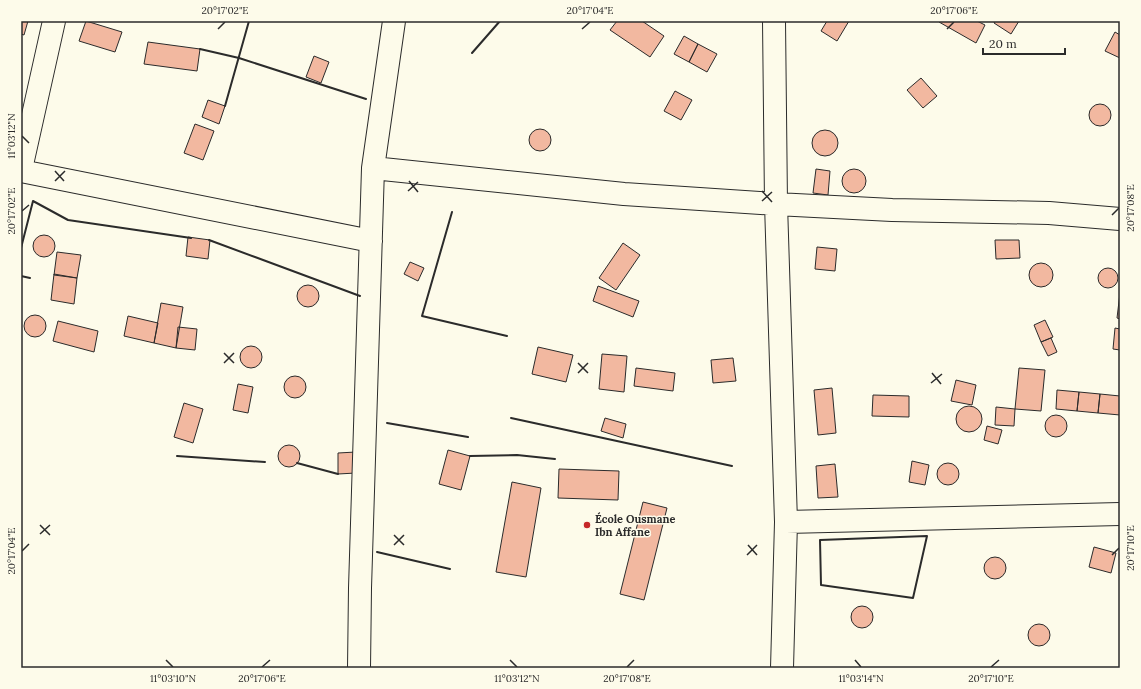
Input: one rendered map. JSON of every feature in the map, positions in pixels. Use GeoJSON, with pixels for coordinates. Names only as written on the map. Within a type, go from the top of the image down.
{"type":"FeatureCollection","features":[{"type":"Feature","properties":{"kind":"street"},"geometry":{"type":"LineString","coordinates":[[54,21],[21,170],[371,241]]}},
{"type":"Feature","properties":{"kind":"street"},"geometry":{"type":"LineString","coordinates":[[360,668],[360,580],[373,168],[394,21]]}},
{"type":"Feature","properties":{"kind":"street"},"geometry":{"type":"LineString","coordinates":[[774,21],[776,204],[786,522],[782,668]]}},
{"type":"Feature","properties":{"kind":"street"},"geometry":{"type":"LineString","coordinates":[[373,168],[624,194],[892,210],[1049,214],[1120,219]]}},
{"type":"Feature","properties":{"kind":"street"},"geometry":{"type":"LineString","coordinates":[[786,522],[1120,514]]}},
{"type":"Feature","properties":{"kind":"building"},"geometry":{"type":"Polygon","coordinates":[[[21,21],[28,21],[24,35],[21,34],[21,21]]]}},
{"type":"Feature","properties":{"kind":"building"},"geometry":{"type":"Polygon","coordinates":[[[86,21],[122,32],[115,52],[79,41],[86,21]]]}},
{"type":"Feature","properties":{"kind":"building"},"geometry":{"type":"Polygon","coordinates":[[[617,21],[642,21],[664,36],[650,57],[610,30],[617,21]]]}},
{"type":"Feature","properties":{"kind":"building"},"geometry":{"type":"Polygon","coordinates":[[[827,21],[849,21],[837,41],[821,31],[827,21]]]}},
{"type":"Feature","properties":{"kind":"building"},"geometry":{"type":"Polygon","coordinates":[[[939,21],[977,21],[985,25],[976,43],[939,21]]]}},
{"type":"Feature","properties":{"kind":"building"},"geometry":{"type":"Polygon","coordinates":[[[995,21],[1019,21],[1011,34],[994,23],[995,21]]]}},
{"type":"Feature","properties":{"kind":"building"},"geometry":{"type":"Polygon","coordinates":[[[1115,32],[1120,35],[1120,58],[1105,51],[1115,32]]]}},
{"type":"Feature","properties":{"kind":"building"},"geometry":{"type":"Polygon","coordinates":[[[684,36],[698,44],[689,62],[674,54],[684,36]]]}},
{"type":"Feature","properties":{"kind":"building"},"geometry":{"type":"Polygon","coordinates":[[[148,42],[200,49],[197,71],[144,64],[148,42]]]}},
{"type":"Feature","properties":{"kind":"building"},"geometry":{"type":"Polygon","coordinates":[[[698,44],[717,54],[707,72],[689,62],[698,44]]]}},
{"type":"Feature","properties":{"kind":"building"},"geometry":{"type":"Polygon","coordinates":[[[314,56],[329,62],[321,83],[306,77],[314,56]]]}},
{"type":"Feature","properties":{"kind":"building"},"geometry":{"type":"Polygon","coordinates":[[[921,78],[937,96],[923,108],[907,90],[921,78]]]}},
{"type":"Feature","properties":{"kind":"building"},"geometry":{"type":"Polygon","coordinates":[[[675,91],[692,100],[681,120],[664,111],[675,91]]]}},
{"type":"Feature","properties":{"kind":"building"},"geometry":{"type":"Polygon","coordinates":[[[208,100],[225,106],[219,124],[202,117],[208,100]]]}},
{"type":"Feature","properties":{"kind":"building"},"geometry":{"type":"Polygon","coordinates":[[[1100,104],[1108,107],[1111,115],[1108,123],[1100,126],[1092,123],[1089,115],[1092,107],[1100,104]]]}},
{"type":"Feature","properties":{"kind":"building"},"geometry":{"type":"Polygon","coordinates":[[[195,124],[214,131],[203,160],[184,153],[195,124]]]}},
{"type":"Feature","properties":{"kind":"building"},"geometry":{"type":"Polygon","coordinates":[[[540,129],[548,132],[551,140],[548,148],[540,151],[532,148],[529,140],[532,132],[540,129]]]}},
{"type":"Feature","properties":{"kind":"building"},"geometry":{"type":"Polygon","coordinates":[[[825,130],[834,134],[838,143],[834,152],[825,156],[816,152],[812,143],[816,134],[825,130]]]}},
{"type":"Feature","properties":{"kind":"building"},"geometry":{"type":"Polygon","coordinates":[[[816,169],[830,171],[828,195],[813,193],[816,169]]]}},
{"type":"Feature","properties":{"kind":"building"},"geometry":{"type":"Polygon","coordinates":[[[854,169],[859,170],[865,176],[865,186],[859,192],[854,193],[849,192],[843,186],[842,181],[843,176],[849,170],[854,169]]]}},
{"type":"Feature","properties":{"kind":"building"},"geometry":{"type":"Polygon","coordinates":[[[44,235],[52,238],[55,246],[52,254],[44,257],[36,254],[33,246],[36,238],[44,235]]]}},
{"type":"Feature","properties":{"kind":"building"},"geometry":{"type":"Polygon","coordinates":[[[188,237],[210,240],[208,259],[186,256],[188,237]]]}},
{"type":"Feature","properties":{"kind":"building"},"geometry":{"type":"Polygon","coordinates":[[[995,240],[1019,240],[1020,258],[996,259],[995,240]]]}},
{"type":"Feature","properties":{"kind":"building"},"geometry":{"type":"Polygon","coordinates":[[[623,243],[640,255],[616,290],[599,278],[623,243]]]}},
{"type":"Feature","properties":{"kind":"building"},"geometry":{"type":"Polygon","coordinates":[[[817,247],[837,249],[835,271],[815,269],[817,247]]]}},
{"type":"Feature","properties":{"kind":"building"},"geometry":{"type":"Polygon","coordinates":[[[57,252],[81,255],[77,278],[54,275],[57,252]]]}},
{"type":"Feature","properties":{"kind":"building"},"geometry":{"type":"Polygon","coordinates":[[[410,262],[424,268],[418,281],[404,274],[410,262]]]}},
{"type":"Feature","properties":{"kind":"building"},"geometry":{"type":"Polygon","coordinates":[[[1041,263],[1046,264],[1052,270],[1052,280],[1046,286],[1041,287],[1036,286],[1030,280],[1029,275],[1030,270],[1036,264],[1041,263]]]}},
{"type":"Feature","properties":{"kind":"building"},"geometry":{"type":"Polygon","coordinates":[[[1108,268],[1115,271],[1118,278],[1115,285],[1108,288],[1101,285],[1098,278],[1101,271],[1108,268]]]}},
{"type":"Feature","properties":{"kind":"building"},"geometry":{"type":"Polygon","coordinates":[[[54,274],[77,278],[74,304],[51,300],[54,274]]]}},
{"type":"Feature","properties":{"kind":"building"},"geometry":{"type":"Polygon","coordinates":[[[308,285],[316,288],[319,296],[316,304],[308,307],[300,304],[297,296],[300,288],[308,285]]]}},
{"type":"Feature","properties":{"kind":"building"},"geometry":{"type":"Polygon","coordinates":[[[598,286],[639,301],[633,317],[593,301],[598,286]]]}},
{"type":"Feature","properties":{"kind":"building"},"geometry":{"type":"Polygon","coordinates":[[[1120,293],[1120,319],[1117,318],[1120,293]]]}},
{"type":"Feature","properties":{"kind":"building"},"geometry":{"type":"Polygon","coordinates":[[[161,303],[183,307],[176,348],[154,343],[161,303]]]}},
{"type":"Feature","properties":{"kind":"building"},"geometry":{"type":"Polygon","coordinates":[[[35,315],[43,318],[46,326],[43,334],[35,337],[27,334],[24,326],[27,318],[35,315]]]}},
{"type":"Feature","properties":{"kind":"building"},"geometry":{"type":"Polygon","coordinates":[[[128,316],[158,323],[154,343],[124,336],[128,316]]]}},
{"type":"Feature","properties":{"kind":"building"},"geometry":{"type":"Polygon","coordinates":[[[1045,320],[1053,337],[1041,342],[1034,325],[1045,320]]]}},
{"type":"Feature","properties":{"kind":"building"},"geometry":{"type":"Polygon","coordinates":[[[58,321],[98,331],[94,352],[53,341],[58,321]]]}},
{"type":"Feature","properties":{"kind":"building"},"geometry":{"type":"Polygon","coordinates":[[[178,327],[197,329],[195,350],[176,348],[178,327]]]}},
{"type":"Feature","properties":{"kind":"building"},"geometry":{"type":"Polygon","coordinates":[[[1115,328],[1120,329],[1120,350],[1113,349],[1115,328]]]}},
{"type":"Feature","properties":{"kind":"building"},"geometry":{"type":"Polygon","coordinates":[[[1051,338],[1057,352],[1048,356],[1041,342],[1051,338]]]}},
{"type":"Feature","properties":{"kind":"building"},"geometry":{"type":"Polygon","coordinates":[[[251,346],[259,349],[262,357],[259,365],[251,368],[243,365],[240,357],[243,349],[251,346]]]}},
{"type":"Feature","properties":{"kind":"building"},"geometry":{"type":"Polygon","coordinates":[[[538,347],[573,355],[566,382],[532,374],[538,347]]]}},
{"type":"Feature","properties":{"kind":"building"},"geometry":{"type":"Polygon","coordinates":[[[602,354],[627,356],[624,392],[599,389],[602,354]]]}},
{"type":"Feature","properties":{"kind":"building"},"geometry":{"type":"Polygon","coordinates":[[[733,358],[736,381],[713,383],[711,360],[733,358]]]}},
{"type":"Feature","properties":{"kind":"building"},"geometry":{"type":"Polygon","coordinates":[[[636,368],[675,373],[673,391],[634,386],[636,368]]]}},
{"type":"Feature","properties":{"kind":"building"},"geometry":{"type":"Polygon","coordinates":[[[1019,368],[1045,370],[1041,411],[1015,409],[1019,368]]]}},
{"type":"Feature","properties":{"kind":"building"},"geometry":{"type":"Polygon","coordinates":[[[295,376],[303,379],[306,387],[303,395],[295,398],[287,395],[284,387],[287,379],[295,376]]]}},
{"type":"Feature","properties":{"kind":"building"},"geometry":{"type":"Polygon","coordinates":[[[956,380],[976,385],[972,405],[951,401],[956,380]]]}},
{"type":"Feature","properties":{"kind":"building"},"geometry":{"type":"Polygon","coordinates":[[[238,384],[253,387],[248,413],[233,410],[238,384]]]}},
{"type":"Feature","properties":{"kind":"building"},"geometry":{"type":"Polygon","coordinates":[[[832,388],[836,433],[818,435],[814,390],[832,388]]]}},
{"type":"Feature","properties":{"kind":"building"},"geometry":{"type":"Polygon","coordinates":[[[1057,390],[1079,392],[1077,411],[1056,409],[1057,390]]]}},
{"type":"Feature","properties":{"kind":"building"},"geometry":{"type":"Polygon","coordinates":[[[1079,392],[1100,394],[1098,413],[1077,411],[1079,392]]]}},
{"type":"Feature","properties":{"kind":"building"},"geometry":{"type":"Polygon","coordinates":[[[1100,394],[1120,396],[1120,415],[1098,413],[1100,394]]]}},
{"type":"Feature","properties":{"kind":"building"},"geometry":{"type":"Polygon","coordinates":[[[873,395],[909,396],[909,417],[872,416],[873,395]]]}},
{"type":"Feature","properties":{"kind":"building"},"geometry":{"type":"Polygon","coordinates":[[[184,403],[203,409],[193,443],[174,437],[184,403]]]}},
{"type":"Feature","properties":{"kind":"building"},"geometry":{"type":"Polygon","coordinates":[[[969,406],[978,410],[982,419],[978,428],[969,432],[960,428],[956,419],[960,410],[969,406]]]}},
{"type":"Feature","properties":{"kind":"building"},"geometry":{"type":"Polygon","coordinates":[[[996,407],[1015,409],[1014,426],[995,425],[996,407]]]}},
{"type":"Feature","properties":{"kind":"building"},"geometry":{"type":"Polygon","coordinates":[[[1056,415],[1064,418],[1067,426],[1064,434],[1056,437],[1048,434],[1045,426],[1048,418],[1056,415]]]}},
{"type":"Feature","properties":{"kind":"building"},"geometry":{"type":"Polygon","coordinates":[[[605,418],[626,424],[623,438],[601,431],[605,418]]]}},
{"type":"Feature","properties":{"kind":"building"},"geometry":{"type":"Polygon","coordinates":[[[987,426],[1002,430],[998,444],[984,440],[987,426]]]}},
{"type":"Feature","properties":{"kind":"building"},"geometry":{"type":"Polygon","coordinates":[[[289,445],[297,448],[300,456],[297,464],[289,467],[281,464],[278,456],[281,448],[289,445]]]}},
{"type":"Feature","properties":{"kind":"building"},"geometry":{"type":"Polygon","coordinates":[[[448,450],[470,456],[461,490],[439,484],[448,450]]]}},
{"type":"Feature","properties":{"kind":"building"},"geometry":{"type":"Polygon","coordinates":[[[356,452],[356,473],[338,474],[338,453],[356,452]]]}},
{"type":"Feature","properties":{"kind":"building"},"geometry":{"type":"Polygon","coordinates":[[[912,461],[929,465],[925,485],[909,482],[912,461]]]}},
{"type":"Feature","properties":{"kind":"building"},"geometry":{"type":"Polygon","coordinates":[[[948,463],[956,466],[959,474],[956,482],[948,485],[940,482],[937,474],[940,466],[948,463]]]}},
{"type":"Feature","properties":{"kind":"building"},"geometry":{"type":"Polygon","coordinates":[[[835,464],[838,497],[818,498],[816,466],[835,464]]]}},
{"type":"Feature","properties":{"kind":"building"},"geometry":{"type":"Polygon","coordinates":[[[559,469],[619,471],[618,500],[558,498],[559,469]]]}},
{"type":"Feature","properties":{"kind":"building"},"geometry":{"type":"Polygon","coordinates":[[[512,482],[541,488],[526,577],[496,572],[512,482]]]}},
{"type":"Feature","properties":{"kind":"building"},"geometry":{"type":"Polygon","coordinates":[[[643,502],[667,508],[644,600],[620,594],[643,502]]]}},
{"type":"Feature","properties":{"kind":"building"},"geometry":{"type":"Polygon","coordinates":[[[1094,547],[1116,553],[1111,573],[1089,567],[1094,547]]]}},
{"type":"Feature","properties":{"kind":"building"},"geometry":{"type":"Polygon","coordinates":[[[995,557],[1003,560],[1006,568],[1003,576],[995,579],[987,576],[984,568],[987,560],[995,557]]]}},
{"type":"Feature","properties":{"kind":"building"},"geometry":{"type":"Polygon","coordinates":[[[862,606],[870,609],[873,617],[870,625],[862,628],[854,625],[851,617],[854,609],[862,606]]]}},
{"type":"Feature","properties":{"kind":"building"},"geometry":{"type":"Polygon","coordinates":[[[1039,624],[1047,627],[1050,635],[1047,643],[1039,646],[1031,643],[1028,635],[1031,627],[1039,624]]]}},
{"type":"Feature","properties":{"kind":"wall"},"geometry":{"type":"LineString","coordinates":[[225,106],[249,21]]}},
{"type":"Feature","properties":{"kind":"wall"},"geometry":{"type":"LineString","coordinates":[[472,53],[500,21]]}},
{"type":"Feature","properties":{"kind":"wall"},"geometry":{"type":"LineString","coordinates":[[200,49],[239,58],[366,99]]}},
{"type":"Feature","properties":{"kind":"wall"},"geometry":{"type":"LineString","coordinates":[[21,248],[33,201],[68,220],[191,238]]}},
{"type":"Feature","properties":{"kind":"wall"},"geometry":{"type":"LineString","coordinates":[[452,212],[422,316],[507,336]]}},
{"type":"Feature","properties":{"kind":"wall"},"geometry":{"type":"LineString","coordinates":[[209,240],[360,296]]}},
{"type":"Feature","properties":{"kind":"wall"},"geometry":{"type":"LineString","coordinates":[[21,276],[30,278]]}},
{"type":"Feature","properties":{"kind":"wall"},"geometry":{"type":"LineString","coordinates":[[511,418],[732,466]]}},
{"type":"Feature","properties":{"kind":"wall"},"geometry":{"type":"LineString","coordinates":[[387,423],[468,437]]}},
{"type":"Feature","properties":{"kind":"wall"},"geometry":{"type":"LineString","coordinates":[[470,456],[517,455],[555,459]]}},
{"type":"Feature","properties":{"kind":"wall"},"geometry":{"type":"LineString","coordinates":[[177,456],[265,462]]}},
{"type":"Feature","properties":{"kind":"wall"},"geometry":{"type":"LineString","coordinates":[[297,463],[338,474]]}},
{"type":"Feature","properties":{"kind":"wall"},"geometry":{"type":"LineString","coordinates":[[927,536],[913,598],[821,585],[820,540],[927,536]]}},
{"type":"Feature","properties":{"kind":"wall"},"geometry":{"type":"LineString","coordinates":[[377,552],[450,569]]}},
{"type":"Feature","properties":{"kind":"place","name":"École Ousmane Ibn Affane"},"geometry":{"type":"Point","coordinates":[587,525]}}]}
